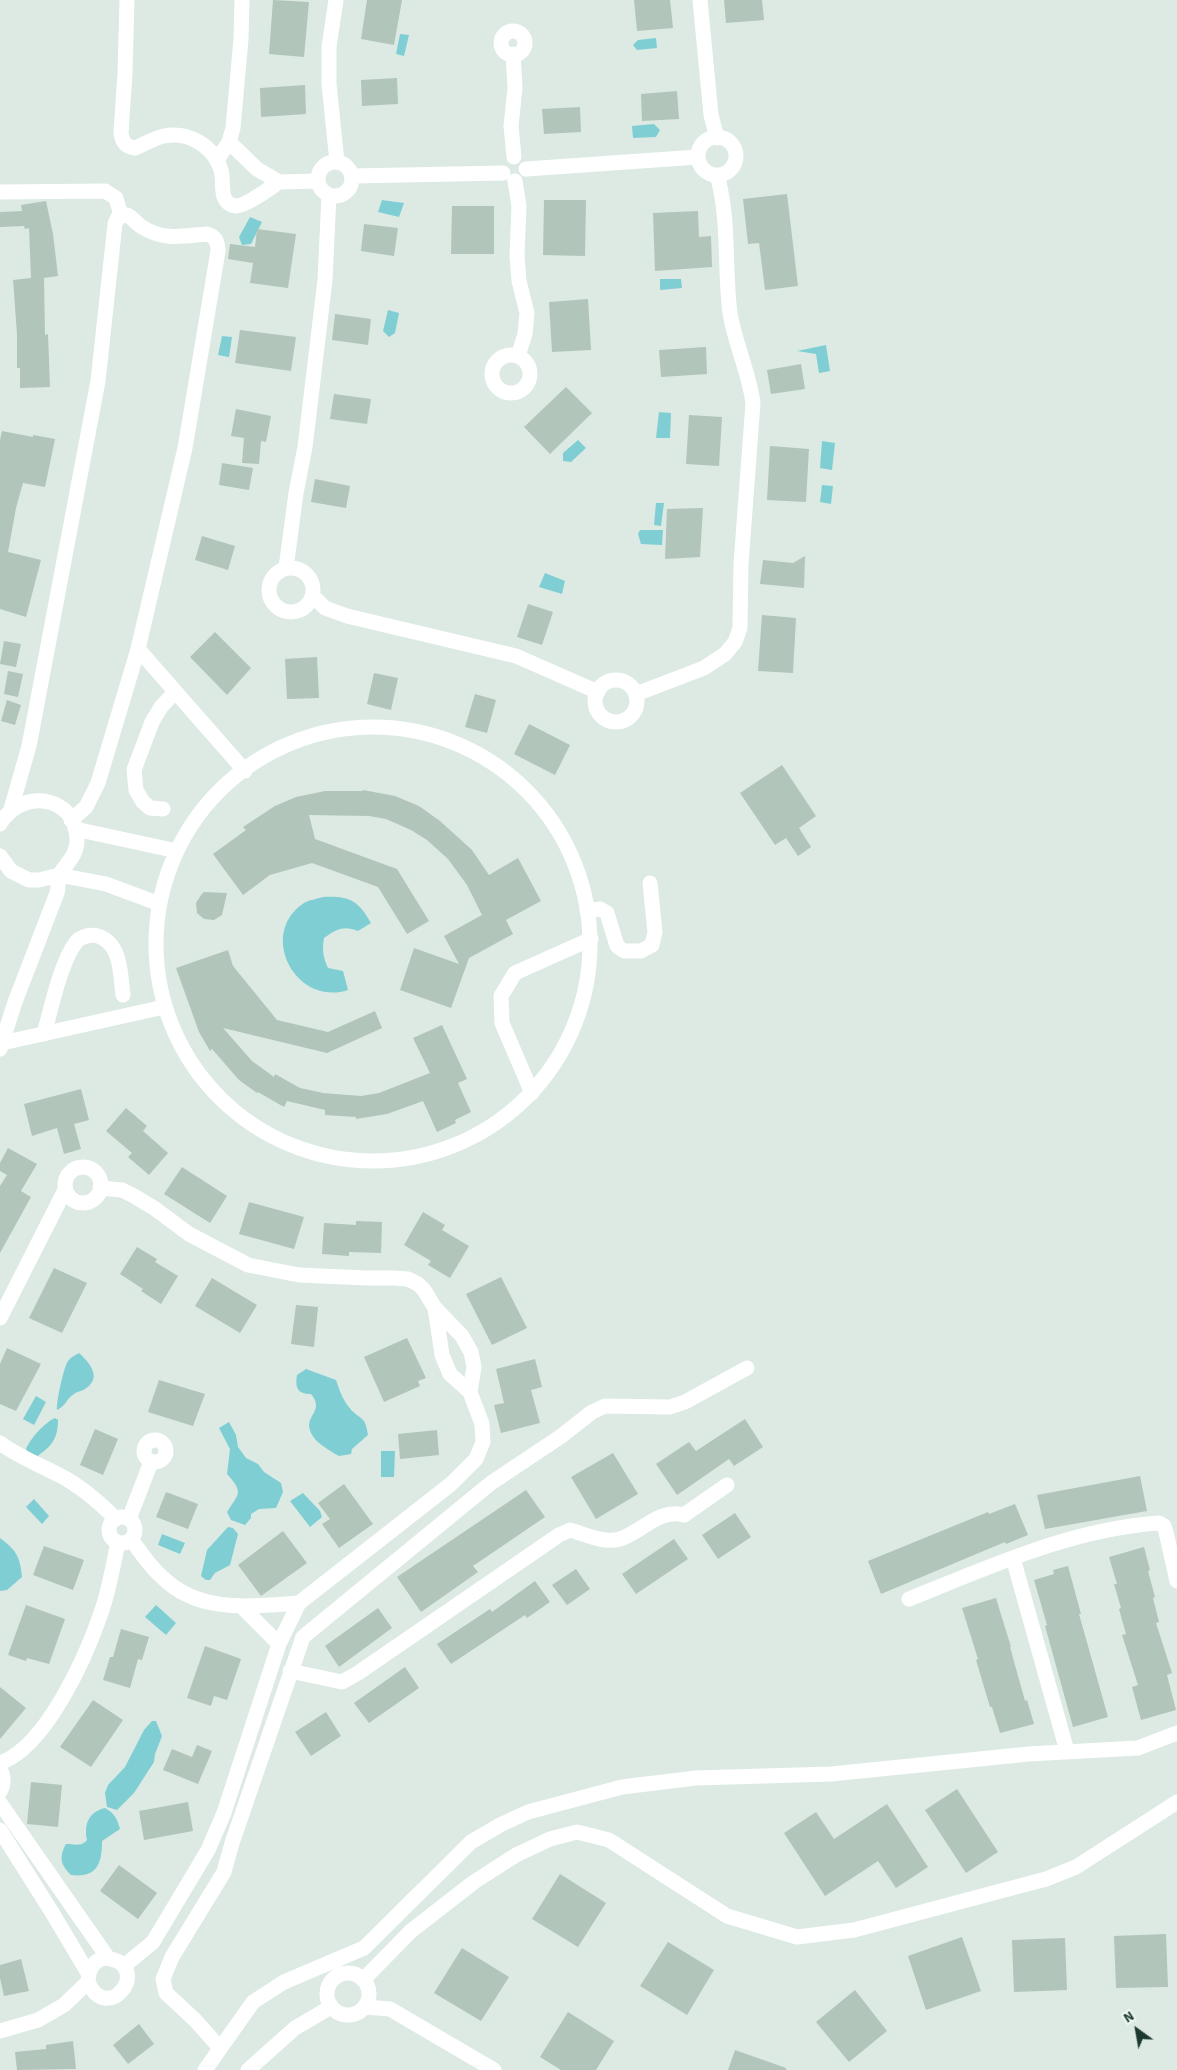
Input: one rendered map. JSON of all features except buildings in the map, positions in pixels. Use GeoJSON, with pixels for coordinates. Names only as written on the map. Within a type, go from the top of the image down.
{"type":"FeatureCollection","features":[{"type":"Feature","properties":{"kind":"street"},"geometry":{"type":"LineString","coordinates":[[127,0],[121,134],[123,142],[127,146],[136,148],[164,136],[176,135],[189,137],[200,142],[210,150],[217,160],[223,176],[224,197],[230,204],[240,206],[279,182],[318,181]]}},
{"type":"Feature","properties":{"kind":"street"},"geometry":{"type":"LineString","coordinates":[[217,160],[229,142],[234,116],[241,39],[242,0]]}},
{"type":"Feature","properties":{"kind":"street"},"geometry":{"type":"LineString","coordinates":[[336,0],[329,47],[329,84],[337,162]]}},
{"type":"Feature","properties":{"kind":"street"},"geometry":{"type":"LineString","coordinates":[[700,0],[711,115],[717,138]]}},
{"type":"Feature","properties":{"kind":"street"},"geometry":{"type":"LineString","coordinates":[[513,54],[515,88],[511,126],[514,157]]}},
{"type":"Feature","properties":{"kind":"street"},"geometry":{"type":"LineString","coordinates":[[717,138],[730,143],[735,149],[736,156],[735,164],[731,170],[725,174],[717,175],[704,170],[698,156],[704,143],[710,139],[717,138]]}},
{"type":"Feature","properties":{"kind":"street"},"geometry":{"type":"LineString","coordinates":[[229,142],[256,169],[279,182]]}},
{"type":"Feature","properties":{"kind":"street"},"geometry":{"type":"LineString","coordinates":[[526,168],[698,156]]}},
{"type":"Feature","properties":{"kind":"street"},"geometry":{"type":"LineString","coordinates":[[352,176],[509,177],[523,177],[526,168],[523,160],[514,157],[505,162],[509,177],[519,206],[517,256],[519,281],[527,313],[525,334],[518,356]]}},
{"type":"Feature","properties":{"kind":"street"},"geometry":{"type":"LineString","coordinates":[[337,162],[344,164],[350,169],[352,176],[352,184],[343,195],[329,195],[323,191],[318,181],[320,172],[324,167],[337,162]]}},
{"type":"Feature","properties":{"kind":"street"},"geometry":{"type":"LineString","coordinates":[[636,694],[704,668],[725,654],[735,642],[740,628],[741,564],[753,403],[751,384],[730,315],[723,196],[717,175]]}},
{"type":"Feature","properties":{"kind":"street"},"geometry":{"type":"LineString","coordinates":[[0,192],[105,191],[116,198],[121,215]]}},
{"type":"Feature","properties":{"kind":"street"},"geometry":{"type":"LineString","coordinates":[[286,568],[296,493],[305,447],[325,280],[329,195]]}},
{"type":"Feature","properties":{"kind":"street"},"geometry":{"type":"LineString","coordinates":[[0,824],[11,809],[29,746],[96,390],[115,224],[118,217],[127,215],[140,226],[155,234],[170,238],[211,235],[218,246],[185,448],[138,649],[98,783],[74,825],[75,851],[71,861],[59,875],[57,893],[15,1002],[1,1046]]}},
{"type":"Feature","properties":{"kind":"street"},"geometry":{"type":"LineString","coordinates":[[286,568],[304,571],[311,578],[314,587],[313,596],[309,604],[302,610],[286,612],[278,609],[272,602],[269,586],[272,578],[286,568]]}},
{"type":"Feature","properties":{"kind":"street"},"geometry":{"type":"LineString","coordinates":[[313,596],[325,608],[347,616],[516,656],[598,692]]}},
{"type":"Feature","properties":{"kind":"street"},"geometry":{"type":"LineString","coordinates":[[138,649],[245,771]]}},
{"type":"Feature","properties":{"kind":"street"},"geometry":{"type":"LineString","coordinates":[[610,682],[626,683],[636,694],[635,710],[630,717],[623,721],[607,720],[597,708],[598,692],[610,682]]}},
{"type":"Feature","properties":{"kind":"street"},"geometry":{"type":"LineString","coordinates":[[162,809],[150,808],[143,802],[136,790],[134,770],[152,722],[161,707],[175,692]]}},
{"type":"Feature","properties":{"kind":"street"},"geometry":{"type":"LineString","coordinates":[[353,728],[397,728],[441,737],[482,756],[518,781],[548,814],[571,852],[585,894],[591,938],[587,983],[575,1026],[554,1065],[532,1093],[490,1127],[450,1147],[407,1159],[362,1161],[318,1155],[276,1139],[238,1116],[206,1085],[182,1048],[164,1007],[157,970],[157,903],[177,851],[200,813],[245,771],[268,755],[309,737],[353,728]]}},
{"type":"Feature","properties":{"kind":"street"},"geometry":{"type":"LineString","coordinates":[[11,809],[20,804],[39,800],[58,806],[74,825],[177,851]]}},
{"type":"Feature","properties":{"kind":"street"},"geometry":{"type":"LineString","coordinates":[[0,856],[10,871],[24,878],[39,880],[59,875],[106,884],[157,903]]}},
{"type":"Feature","properties":{"kind":"street"},"geometry":{"type":"LineString","coordinates":[[587,911],[600,909],[607,913],[617,946],[624,951],[641,951],[652,945],[655,932],[650,883]]}},
{"type":"Feature","properties":{"kind":"street"},"geometry":{"type":"LineString","coordinates":[[44,1034],[68,955],[79,939],[93,934],[108,939],[117,951],[123,995]]}},
{"type":"Feature","properties":{"kind":"street"},"geometry":{"type":"LineString","coordinates":[[532,1093],[502,1023],[501,996],[515,973],[591,938]]}},
{"type":"Feature","properties":{"kind":"street"},"geometry":{"type":"LineString","coordinates":[[1,1046],[44,1034],[164,1007]]}},
{"type":"Feature","properties":{"kind":"street"},"geometry":{"type":"LineString","coordinates":[[0,1318],[65,1190],[68,1174],[82,1167],[96,1173],[100,1180],[97,1196],[91,1201],[84,1203],[76,1202],[69,1197],[65,1190]]}},
{"type":"Feature","properties":{"kind":"street"},"geometry":{"type":"LineString","coordinates":[[100,1188],[122,1190],[128,1193],[154,1208],[189,1234],[248,1265],[300,1274],[408,1279],[418,1284],[435,1308],[462,1336],[471,1352],[474,1367],[470,1392]]}},
{"type":"Feature","properties":{"kind":"street"},"geometry":{"type":"LineString","coordinates":[[124,1966],[153,1942],[208,1850],[224,1814],[279,1644],[299,1602],[451,1484],[476,1459],[483,1442],[482,1424],[470,1392],[450,1374],[442,1355],[435,1308]]}},
{"type":"Feature","properties":{"kind":"street"},"geometry":{"type":"LineString","coordinates":[[220,2048],[196,2020],[166,1993],[163,1979],[172,1957],[224,1872],[232,1843],[303,1637],[491,1483],[560,1437],[592,1412],[605,1406],[670,1407],[685,1402],[747,1368]]}},
{"type":"Feature","properties":{"kind":"street"},"geometry":{"type":"LineString","coordinates":[[0,1443],[30,1462],[74,1483],[135,1529],[125,1541],[101,1613],[80,1665],[51,1716],[27,1746],[9,1760],[0,1763]]}},
{"type":"Feature","properties":{"kind":"street"},"geometry":{"type":"LineString","coordinates":[[151,1462],[122,1519],[109,1528],[110,1534],[125,1541],[163,1579],[177,1590],[194,1599],[212,1604],[242,1606],[299,1602]]}},
{"type":"Feature","properties":{"kind":"street"},"geometry":{"type":"LineString","coordinates":[[290,1671],[342,1682],[366,1668],[558,1535],[570,1530],[606,1541],[619,1539],[662,1516],[673,1512],[684,1515],[727,1485]]}},
{"type":"Feature","properties":{"kind":"street"},"geometry":{"type":"LineString","coordinates":[[908,1599],[1013,1558],[1095,1533],[1158,1523],[1164,1526],[1166,1532],[1177,1581]]}},
{"type":"Feature","properties":{"kind":"street"},"geometry":{"type":"LineString","coordinates":[[1013,1558],[1067,1751]]}},
{"type":"Feature","properties":{"kind":"street"},"geometry":{"type":"LineString","coordinates":[[242,1606],[279,1644]]}},
{"type":"Feature","properties":{"kind":"street"},"geometry":{"type":"LineString","coordinates":[[205,2070],[253,2002],[284,1982],[364,1948],[471,1842],[500,1825],[528,1812],[622,1787],[696,1778],[831,1774],[1067,1751],[1138,1748],[1177,1733]]}},
{"type":"Feature","properties":{"kind":"street"},"geometry":{"type":"LineString","coordinates":[[0,1769],[3,1775],[3,1787],[0,1792]]}},
{"type":"Feature","properties":{"kind":"street"},"geometry":{"type":"LineString","coordinates":[[363,1980],[411,1932],[474,1882],[516,1854],[550,1839],[577,1832],[609,1840],[727,1916],[797,1937],[854,1930],[1046,1879],[1076,1866],[1177,1802]]}},
{"type":"Feature","properties":{"kind":"street"},"geometry":{"type":"LineString","coordinates":[[0,1803],[108,1958]]}},
{"type":"Feature","properties":{"kind":"street"},"geometry":{"type":"LineString","coordinates":[[0,1830],[88,1978],[91,1990],[97,1996],[107,1998],[116,1996],[123,1991],[127,1983],[128,1974],[124,1966],[117,1960],[108,1958],[99,1960],[92,1965],[88,1978],[64,2005],[38,2020],[0,2031]]}},
{"type":"Feature","properties":{"kind":"street"},"geometry":{"type":"LineString","coordinates":[[344,1973],[352,1973],[363,1980],[369,1990],[365,2007],[360,2012],[348,2016],[335,2012],[331,2008],[326,1994],[332,1980],[344,1973]]}},
{"type":"Feature","properties":{"kind":"street"},"geometry":{"type":"LineString","coordinates":[[365,2007],[390,2009],[494,2070]]}},
{"type":"Feature","properties":{"kind":"street"},"geometry":{"type":"LineString","coordinates":[[248,2070],[295,2028],[331,2008]]}},
{"type":"Feature","properties":{"kind":"water"},"geometry":{"type":"Polygon","coordinates":[[[400,34],[409,35],[404,56],[396,54],[400,34]]]}},
{"type":"Feature","properties":{"kind":"water"},"geometry":{"type":"Polygon","coordinates":[[[656,38],[657,48],[637,50],[633,45],[638,40],[656,38]]]}},
{"type":"Feature","properties":{"kind":"water"},"geometry":{"type":"Polygon","coordinates":[[[654,124],[660,130],[656,137],[633,138],[632,126],[654,124]]]}},
{"type":"Feature","properties":{"kind":"water"},"geometry":{"type":"Polygon","coordinates":[[[382,200],[404,203],[399,217],[378,212],[382,200]]]}},
{"type":"Feature","properties":{"kind":"water"},"geometry":{"type":"Polygon","coordinates":[[[250,217],[262,222],[251,244],[242,245],[239,237],[250,217]]]}},
{"type":"Feature","properties":{"kind":"water"},"geometry":{"type":"Polygon","coordinates":[[[660,279],[681,279],[682,288],[660,290],[660,279]]]}},
{"type":"Feature","properties":{"kind":"water"},"geometry":{"type":"Polygon","coordinates":[[[388,310],[399,313],[395,333],[389,337],[383,331],[388,310]]]}},
{"type":"Feature","properties":{"kind":"water"},"geometry":{"type":"Polygon","coordinates":[[[222,336],[232,337],[229,357],[218,355],[222,336]]]}},
{"type":"Feature","properties":{"kind":"water"},"geometry":{"type":"Polygon","coordinates":[[[826,345],[830,371],[819,373],[816,354],[797,351],[826,345]]]}},
{"type":"Feature","properties":{"kind":"water"},"geometry":{"type":"Polygon","coordinates":[[[659,412],[671,413],[670,438],[656,438],[659,412]]]}},
{"type":"Feature","properties":{"kind":"water"},"geometry":{"type":"Polygon","coordinates":[[[578,440],[586,448],[571,462],[563,461],[563,453],[578,440]]]}},
{"type":"Feature","properties":{"kind":"water"},"geometry":{"type":"Polygon","coordinates":[[[822,441],[835,443],[832,470],[820,468],[822,441]]]}},
{"type":"Feature","properties":{"kind":"water"},"geometry":{"type":"Polygon","coordinates":[[[822,485],[833,486],[831,504],[820,502],[822,485]]]}},
{"type":"Feature","properties":{"kind":"water"},"geometry":{"type":"Polygon","coordinates":[[[656,503],[664,503],[661,526],[654,525],[656,503]]]}},
{"type":"Feature","properties":{"kind":"water"},"geometry":{"type":"Polygon","coordinates":[[[640,530],[663,530],[662,545],[641,544],[638,534],[640,530]]]}},
{"type":"Feature","properties":{"kind":"water"},"geometry":{"type":"Polygon","coordinates":[[[545,573],[565,581],[562,594],[539,587],[545,573]]]}},
{"type":"Feature","properties":{"kind":"water"},"geometry":{"type":"Polygon","coordinates":[[[323,897],[340,897],[352,901],[362,909],[371,923],[358,931],[348,928],[340,929],[324,938],[323,953],[328,968],[343,971],[348,990],[329,992],[313,988],[299,978],[289,964],[284,949],[284,932],[290,916],[304,903],[323,897]]]}},
{"type":"Feature","properties":{"kind":"water"},"geometry":{"type":"Polygon","coordinates":[[[79,1353],[91,1366],[94,1376],[93,1380],[90,1385],[77,1392],[57,1410],[59,1392],[67,1363],[79,1353]]]}},
{"type":"Feature","properties":{"kind":"water"},"geometry":{"type":"Polygon","coordinates":[[[306,1369],[336,1380],[346,1403],[365,1423],[368,1435],[352,1449],[351,1454],[339,1456],[314,1438],[309,1425],[316,1409],[315,1400],[311,1394],[300,1391],[296,1383],[297,1375],[306,1369]]]}},
{"type":"Feature","properties":{"kind":"water"},"geometry":{"type":"Polygon","coordinates":[[[36,1396],[46,1402],[34,1425],[23,1419],[36,1396]]]}},
{"type":"Feature","properties":{"kind":"water"},"geometry":{"type":"Polygon","coordinates":[[[55,1418],[58,1420],[58,1427],[53,1442],[36,1457],[29,1454],[26,1449],[31,1440],[42,1427],[55,1418]]]}},
{"type":"Feature","properties":{"kind":"water"},"geometry":{"type":"Polygon","coordinates":[[[229,1422],[236,1435],[238,1447],[246,1458],[258,1464],[264,1472],[281,1483],[283,1492],[276,1508],[259,1509],[251,1514],[251,1518],[245,1525],[231,1520],[227,1512],[238,1493],[236,1485],[227,1474],[230,1449],[219,1428],[229,1422]]]}},
{"type":"Feature","properties":{"kind":"water"},"geometry":{"type":"Polygon","coordinates":[[[381,1451],[395,1451],[394,1477],[381,1477],[381,1451]]]}},
{"type":"Feature","properties":{"kind":"water"},"geometry":{"type":"Polygon","coordinates":[[[303,1493],[320,1511],[322,1517],[310,1527],[290,1501],[303,1493]]]}},
{"type":"Feature","properties":{"kind":"water"},"geometry":{"type":"Polygon","coordinates":[[[34,1499],[49,1516],[42,1524],[26,1507],[34,1499]]]}},
{"type":"Feature","properties":{"kind":"water"},"geometry":{"type":"Polygon","coordinates":[[[228,1527],[233,1528],[238,1534],[230,1565],[215,1573],[210,1580],[206,1580],[201,1576],[207,1550],[228,1527]]]}},
{"type":"Feature","properties":{"kind":"water"},"geometry":{"type":"Polygon","coordinates":[[[162,1534],[185,1543],[180,1554],[158,1545],[162,1534]]]}},
{"type":"Feature","properties":{"kind":"water"},"geometry":{"type":"Polygon","coordinates":[[[0,1538],[16,1554],[22,1577],[7,1590],[0,1591],[0,1538]]]}},
{"type":"Feature","properties":{"kind":"water"},"geometry":{"type":"Polygon","coordinates":[[[156,1605],[176,1623],[166,1635],[145,1617],[156,1605]]]}},
{"type":"Feature","properties":{"kind":"water"},"geometry":{"type":"Polygon","coordinates":[[[152,1721],[156,1721],[162,1736],[154,1762],[134,1793],[117,1810],[107,1807],[105,1793],[108,1785],[125,1767],[144,1730],[152,1721]]]}},
{"type":"Feature","properties":{"kind":"water"},"geometry":{"type":"Polygon","coordinates":[[[105,1808],[115,1816],[120,1829],[102,1841],[99,1863],[92,1872],[71,1875],[62,1860],[62,1853],[66,1844],[83,1844],[87,1840],[86,1829],[91,1816],[105,1808]]]}}]}
